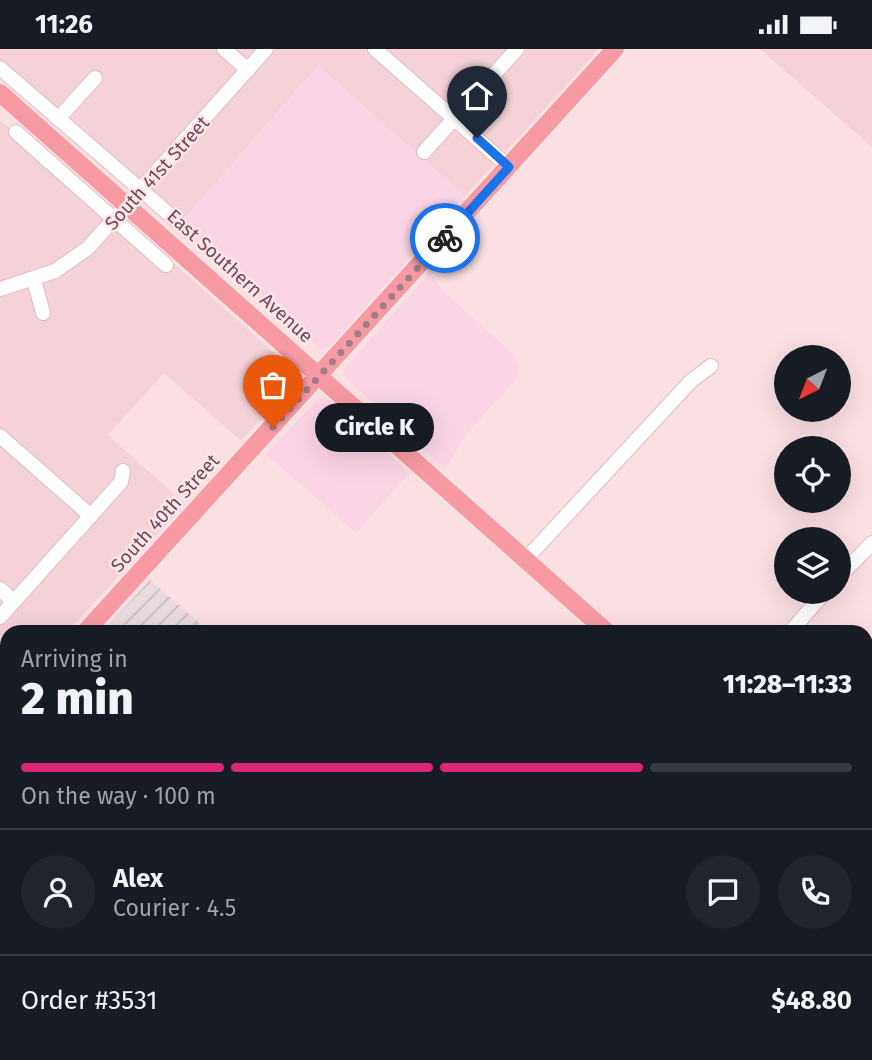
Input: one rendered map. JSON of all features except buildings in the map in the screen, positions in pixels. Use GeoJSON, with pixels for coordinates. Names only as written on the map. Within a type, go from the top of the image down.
{"type":"FeatureCollection","features":[{"type":"Feature","properties":{"kind":"main road","name":"South 40th Street"},"geometry":{"type":"LineString","coordinates":[[91,625],[615,49]]}},
{"type":"Feature","properties":{"kind":"main road","name":"East Southern Avenue"},"geometry":{"type":"LineString","coordinates":[[0,93],[135,199],[320,376],[599,625]]}},
{"type":"Feature","properties":{"kind":"street"},"geometry":{"type":"LineString","coordinates":[[224,49],[248,70]]}},
{"type":"Feature","properties":{"kind":"street","name":"South 41st Street"},"geometry":{"type":"LineString","coordinates":[[0,289],[34,280],[75,259],[135,199],[266,49]]}},
{"type":"Feature","properties":{"kind":"street"},"geometry":{"type":"LineString","coordinates":[[375,49],[509,167]]}},
{"type":"Feature","properties":{"kind":"street"},"geometry":{"type":"LineString","coordinates":[[424,152],[517,49]]}},
{"type":"Feature","properties":{"kind":"street","name":"East Southern Avenue"},"geometry":{"type":"LineString","coordinates":[[0,68],[58,119],[135,199],[177,221]]}},
{"type":"Feature","properties":{"kind":"street"},"geometry":{"type":"LineString","coordinates":[[58,119],[95,78]]}},
{"type":"Feature","properties":{"kind":"street"},"geometry":{"type":"LineString","coordinates":[[16,132],[166,265]]}},
{"type":"Feature","properties":{"kind":"street"},"geometry":{"type":"LineString","coordinates":[[34,280],[43,313]]}},
{"type":"Feature","properties":{"kind":"street"},"geometry":{"type":"LineString","coordinates":[[526,559],[691,381],[711,366]]}},
{"type":"Feature","properties":{"kind":"street"},"geometry":{"type":"LineString","coordinates":[[0,436],[91,516]]}},
{"type":"Feature","properties":{"kind":"street"},"geometry":{"type":"LineString","coordinates":[[0,617],[121,482],[124,471]]}},
{"type":"Feature","properties":{"kind":"street"},"geometry":{"type":"LineString","coordinates":[[851,565],[872,544]]}},
{"type":"Feature","properties":{"kind":"street"},"geometry":{"type":"LineString","coordinates":[[0,589],[14,601]]}},
{"type":"Feature","properties":{"kind":"street"},"geometry":{"type":"LineString","coordinates":[[796,625],[815,604]]}},
{"type":"Feature","properties":{"kind":"shaded area"},"geometry":{"type":"Polygon","coordinates":[[[0,49],[599,49],[465,196],[318,66],[176,228],[0,75],[0,49]]]}},
{"type":"Feature","properties":{"kind":"shaded area"},"geometry":{"type":"Polygon","coordinates":[[[760,49],[872,49],[872,147],[760,49]]]}},
{"type":"Feature","properties":{"kind":"shaded area"},"geometry":{"type":"Polygon","coordinates":[[[319,66],[465,196],[331,345],[321,349],[176,228],[319,66]]]}},
{"type":"Feature","properties":{"kind":"shaded area"},"geometry":{"type":"Polygon","coordinates":[[[0,120],[13,132],[19,125],[294,371],[296,381],[241,441],[164,373],[108,435],[185,504],[73,625],[0,625],[0,120]]]}},
{"type":"Feature","properties":{"kind":"shaded area"},"geometry":{"type":"Polygon","coordinates":[[[430,272],[442,290],[511,352],[519,366],[516,379],[468,432],[445,469],[343,376],[345,368],[430,272]]]}},
{"type":"Feature","properties":{"kind":"shaded area"},"geometry":{"type":"Polygon","coordinates":[[[328,399],[409,473],[356,533],[266,454],[317,400],[328,399]]]}},
{"type":"Feature","properties":{"kind":"shaded area"},"geometry":{"type":"Polygon","coordinates":[[[150,580],[202,625],[108,625],[150,580]]]}},
{"type":"Feature","properties":{"kind":"way so far"},"geometry":{"type":"LineString","coordinates":[[273,427],[445,238]]}},
{"type":"Feature","properties":{"kind":"place","name":"Circle K"},"geometry":{"type":"Point","coordinates":[273,427]}},
{"type":"Feature","properties":{"kind":"route"},"geometry":{"type":"LineString","coordinates":[[445,238],[509,167],[477,138]]}}]}
